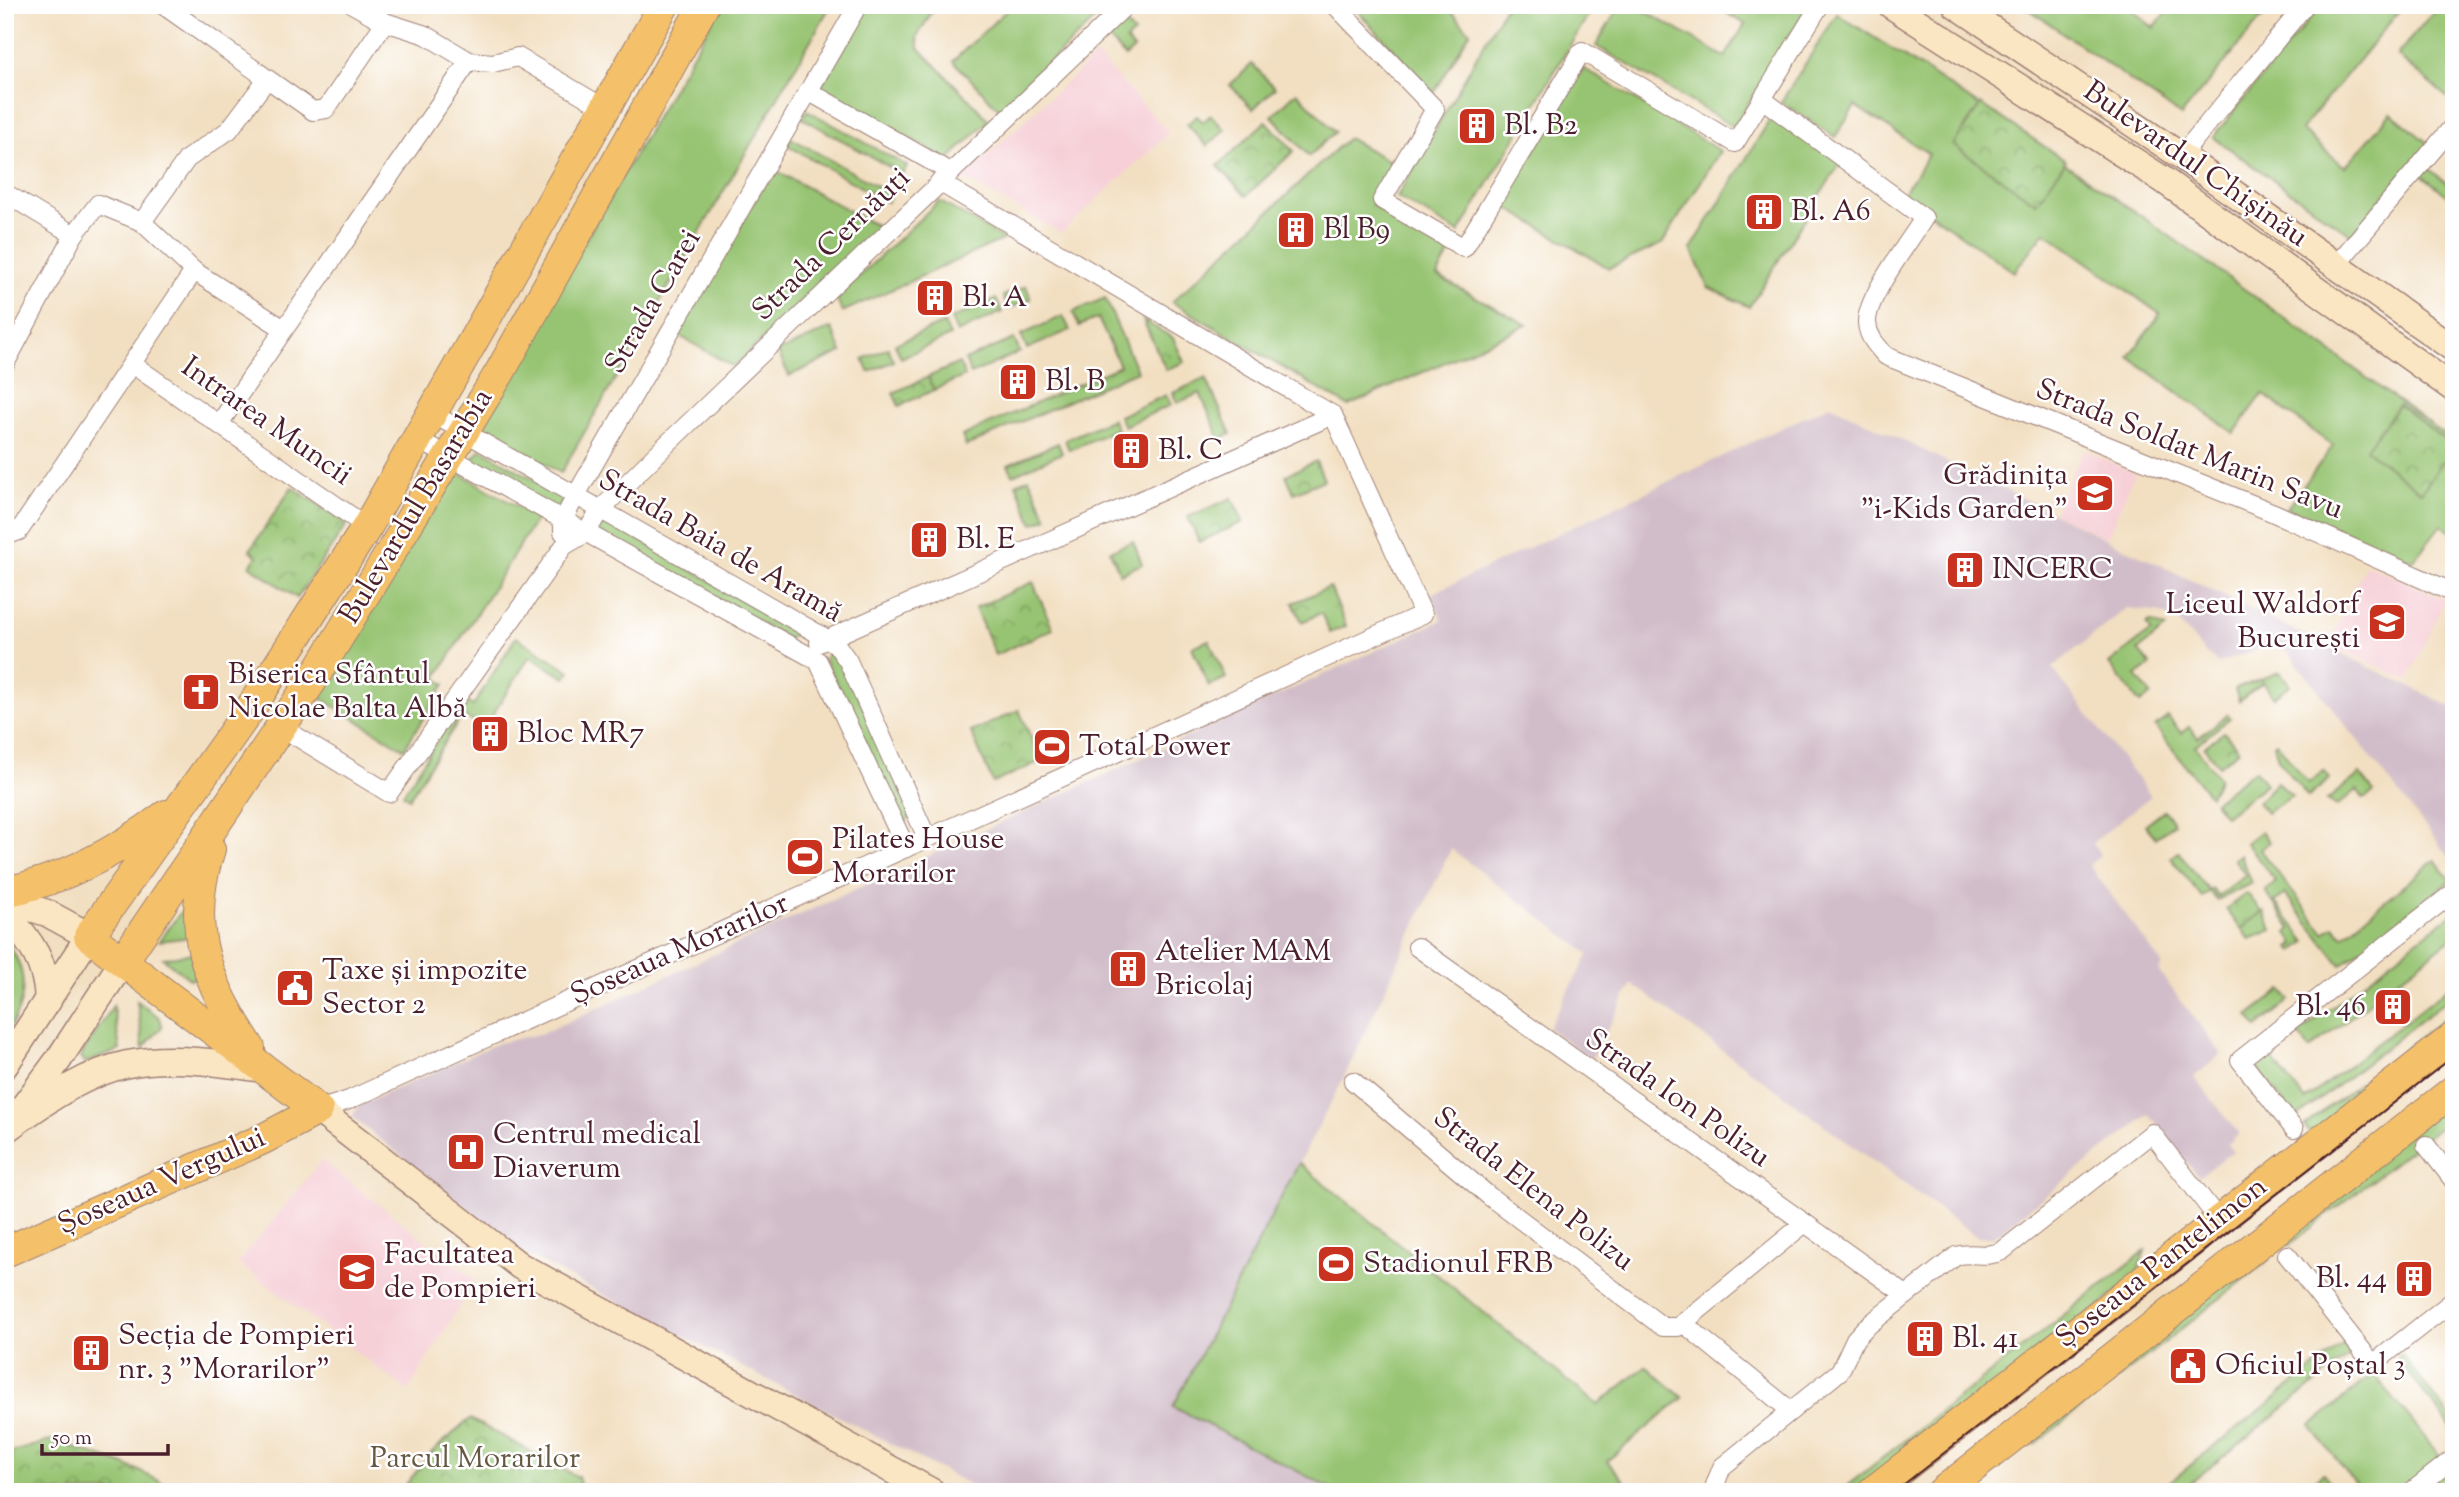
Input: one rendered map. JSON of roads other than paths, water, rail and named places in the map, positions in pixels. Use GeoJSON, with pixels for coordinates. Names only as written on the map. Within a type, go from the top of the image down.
{"type":"FeatureCollection","features":[{"type":"Feature","properties":{"kind":"main road","name":"Bulevardul Basarabia"},"geometry":{"type":"LineString","coordinates":[[5,1065],[89,936],[281,662],[368,527],[664,5]]}},
{"type":"Feature","properties":{"kind":"main road","name":"Bulevardul Basarabia"},"geometry":{"type":"LineString","coordinates":[[5,1129],[52,1069],[281,727],[514,347],[704,5]]}},
{"type":"Feature","properties":{"kind":"main road","name":"Bulevardul Chișinău"},"geometry":{"type":"LineString","coordinates":[[1891,5],[2028,90],[2162,179],[2454,389]]}},
{"type":"Feature","properties":{"kind":"main road","name":"Bulevardul Chișinău"},"geometry":{"type":"LineString","coordinates":[[1956,5],[2181,156],[2454,349]]}},
{"type":"Feature","properties":{"kind":"main road"},"geometry":{"type":"LineString","coordinates":[[5,892],[59,876],[106,854],[145,831],[187,797]]}},
{"type":"Feature","properties":{"kind":"main road"},"geometry":{"type":"LineString","coordinates":[[222,817],[200,884],[200,940],[217,994],[264,1069]]}},
{"type":"Feature","properties":{"kind":"main road"},"geometry":{"type":"LineString","coordinates":[[5,901],[47,913],[89,936],[520,1266],[932,1492]]}},
{"type":"Feature","properties":{"kind":"main road"},"geometry":{"type":"LineString","coordinates":[[5,914],[39,956],[48,985],[48,1001]]}},
{"type":"Feature","properties":{"kind":"main road","name":"Șoseaua Pantelimon"},"geometry":{"type":"LineString","coordinates":[[1872,1492],[2454,1037]]}},
{"type":"Feature","properties":{"kind":"main road"},"geometry":{"type":"LineString","coordinates":[[5,1129],[83,1079],[130,1061],[170,1058],[264,1069]]}},
{"type":"Feature","properties":{"kind":"main road","name":"Șoseaua Pantelimon"},"geometry":{"type":"LineString","coordinates":[[1942,1492],[2454,1090]]}},
{"type":"Feature","properties":{"kind":"main road","name":"Șoseaua Vergului"},"geometry":{"type":"LineString","coordinates":[[5,1252],[263,1139],[318,1110]]}},
{"type":"Feature","properties":{"kind":"street"},"geometry":{"type":"LineString","coordinates":[[163,5],[267,79],[319,112],[326,109],[385,22]]}},
{"type":"Feature","properties":{"kind":"street"},"geometry":{"type":"LineString","coordinates":[[354,5],[385,22],[426,35],[469,61],[493,63],[518,57],[606,109]]}},
{"type":"Feature","properties":{"kind":"street","name":"Strada Carei"},"geometry":{"type":"LineString","coordinates":[[563,520],[859,5]]}},
{"type":"Feature","properties":{"kind":"street","name":"Strada Cernăuți"},"geometry":{"type":"LineString","coordinates":[[586,533],[600,510],[947,181],[1126,5]]}},
{"type":"Feature","properties":{"kind":"street"},"geometry":{"type":"LineString","coordinates":[[1335,5],[1435,109],[1381,200],[1464,248],[1581,51],[1735,143],[1820,5]]}},
{"type":"Feature","properties":{"kind":"street"},"geometry":{"type":"LineString","coordinates":[[2181,156],[2298,8]]}},
{"type":"Feature","properties":{"kind":"street"},"geometry":{"type":"LineString","coordinates":[[219,424],[469,61]]}},
{"type":"Feature","properties":{"kind":"street"},"geometry":{"type":"LineString","coordinates":[[142,222],[187,159],[229,130],[267,79]]}},
{"type":"Feature","properties":{"kind":"street"},"geometry":{"type":"LineString","coordinates":[[808,91],[932,161],[947,181],[1333,415]]}},
{"type":"Feature","properties":{"kind":"street","name":"Strada Soldat Marin Savu"},"geometry":{"type":"LineString","coordinates":[[1762,99],[1924,218],[1876,296],[1868,316],[1871,338],[1877,347],[1901,364],[2274,513],[2454,593]]}},
{"type":"Feature","properties":{"kind":"street"},"geometry":{"type":"LineString","coordinates":[[2337,264],[2454,125]]}},
{"type":"Feature","properties":{"kind":"street"},"geometry":{"type":"LineString","coordinates":[[5,193],[74,235]]}},
{"type":"Feature","properties":{"kind":"street"},"geometry":{"type":"LineString","coordinates":[[5,364],[74,235],[98,204],[142,222],[194,271],[284,329]]}},
{"type":"Feature","properties":{"kind":"street","name":"Intrarea Muncii"},"geometry":{"type":"LineString","coordinates":[[5,536],[19,531],[194,271]]}},
{"type":"Feature","properties":{"kind":"street","name":"Intrarea Muncii"},"geometry":{"type":"LineString","coordinates":[[132,364],[368,527]]}},
{"type":"Feature","properties":{"kind":"street"},"geometry":{"type":"LineString","coordinates":[[800,651],[1333,415]]}},
{"type":"Feature","properties":{"kind":"street","name":"Șoseaua Morarilor"},"geometry":{"type":"LineString","coordinates":[[318,1110],[349,1100],[1423,614],[1333,415]]}},
{"type":"Feature","properties":{"kind":"street"},"geometry":{"type":"LineString","coordinates":[[426,427],[456,444]]}},
{"type":"Feature","properties":{"kind":"street"},"geometry":{"type":"LineString","coordinates":[[426,427],[456,444]]}},
{"type":"Feature","properties":{"kind":"street","name":"Strada Baia de Aramă"},"geometry":{"type":"LineString","coordinates":[[456,444],[576,496],[827,639],[848,661],[927,838]]}},
{"type":"Feature","properties":{"kind":"street","name":"Strada Baia de Aramă"},"geometry":{"type":"LineString","coordinates":[[456,444],[563,520],[800,651],[823,668],[906,848]]}},
{"type":"Feature","properties":{"kind":"street"},"geometry":{"type":"LineString","coordinates":[[563,520],[564,545]]}},
{"type":"Feature","properties":{"kind":"street"},"geometry":{"type":"LineString","coordinates":[[281,727],[388,793],[564,545],[586,533]]}},
{"type":"Feature","properties":{"kind":"street"},"geometry":{"type":"LineString","coordinates":[[2294,1129],[2240,1060],[2454,892]]}},
{"type":"Feature","properties":{"kind":"street","name":"Strada Ion Polizu"},"geometry":{"type":"LineString","coordinates":[[1417,947],[1906,1295]]}},
{"type":"Feature","properties":{"kind":"street","name":"Strada Elena Polizu"},"geometry":{"type":"LineString","coordinates":[[1353,1081],[1489,1196],[1663,1327],[1670,1329],[1684,1323]]}},
{"type":"Feature","properties":{"kind":"street"},"geometry":{"type":"LineString","coordinates":[[1718,1492],[1715,1485],[1722,1467],[1840,1371],[1855,1339],[1906,1295],[1955,1256],[1968,1252],[1988,1257],[2002,1251],[2152,1133],[2218,1219]]}},
{"type":"Feature","properties":{"kind":"street"},"geometry":{"type":"LineString","coordinates":[[2426,1145],[2454,1181]]}},
{"type":"Feature","properties":{"kind":"street"},"geometry":{"type":"LineString","coordinates":[[1791,1411],[1684,1323],[1805,1223]]}},
{"type":"Feature","properties":{"kind":"street"},"geometry":{"type":"LineString","coordinates":[[2287,1255],[2373,1364],[2454,1300]]}},
{"type":"Feature","properties":{"kind":"street"},"geometry":{"type":"LineString","coordinates":[[2411,1492],[2450,1461]]}},
{"type":"Feature","properties":{"kind":"tram line"},"geometry":{"type":"LineString","coordinates":[[1894,1492],[2454,1056]]}},
{"type":"Feature","properties":{"kind":"place","name":"Bl. B2"},"geometry":{"type":"Point","coordinates":[1477,126]}},
{"type":"Feature","properties":{"kind":"place","name":"Bl. A6"},"geometry":{"type":"Point","coordinates":[1764,212]}},
{"type":"Feature","properties":{"kind":"place","name":"Bl B9"},"geometry":{"type":"Point","coordinates":[1296,230]}},
{"type":"Feature","properties":{"kind":"place","name":"Bl. A"},"geometry":{"type":"Point","coordinates":[935,298]}},
{"type":"Feature","properties":{"kind":"place","name":"Bl. B"},"geometry":{"type":"Point","coordinates":[1018,382]}},
{"type":"Feature","properties":{"kind":"place","name":"Bl. C"},"geometry":{"type":"Point","coordinates":[1131,451]}},
{"type":"Feature","properties":{"kind":"place","name":"Grădinița \"i-Kids Garden\""},"geometry":{"type":"Point","coordinates":[2095,493]}},
{"type":"Feature","properties":{"kind":"place","name":"Bl. E"},"geometry":{"type":"Point","coordinates":[929,540]}},
{"type":"Feature","properties":{"kind":"place","name":"INCERC"},"geometry":{"type":"Point","coordinates":[1965,570]}},
{"type":"Feature","properties":{"kind":"place","name":"Liceul Waldorf București"},"geometry":{"type":"Point","coordinates":[2387,622]}},
{"type":"Feature","properties":{"kind":"place","name":"Biserica Sfântul Nicolae Balta Albă"},"geometry":{"type":"Point","coordinates":[201,692]}},
{"type":"Feature","properties":{"kind":"place","name":"Bloc MR7"},"geometry":{"type":"Point","coordinates":[490,734]}},
{"type":"Feature","properties":{"kind":"place","name":"Total Power"},"geometry":{"type":"Point","coordinates":[1052,747]}},
{"type":"Feature","properties":{"kind":"place","name":"Pilates House Morarilor"},"geometry":{"type":"Point","coordinates":[805,857]}},
{"type":"Feature","properties":{"kind":"place","name":"Atelier MAM Bricolaj"},"geometry":{"type":"Point","coordinates":[1128,969]}},
{"type":"Feature","properties":{"kind":"place","name":"Taxe și impozite Sector 2"},"geometry":{"type":"Point","coordinates":[295,988]}},
{"type":"Feature","properties":{"kind":"place","name":"Bl. 46"},"geometry":{"type":"Point","coordinates":[2393,1007]}},
{"type":"Feature","properties":{"kind":"place","name":"Centrul medical Diaverum"},"geometry":{"type":"Point","coordinates":[466,1152]}},
{"type":"Feature","properties":{"kind":"place","name":"Stadionul FRB"},"geometry":{"type":"Point","coordinates":[1336,1264]}},
{"type":"Feature","properties":{"kind":"place","name":"Facultatea de Pompieri"},"geometry":{"type":"Point","coordinates":[357,1272]}},
{"type":"Feature","properties":{"kind":"place","name":"Bl. 44"},"geometry":{"type":"Point","coordinates":[2414,1279]}},
{"type":"Feature","properties":{"kind":"place","name":"Bl. 41"},"geometry":{"type":"Point","coordinates":[1925,1339]}},
{"type":"Feature","properties":{"kind":"place","name":"Secția de Pompieri nr. 3 \"Morarilor\""},"geometry":{"type":"Point","coordinates":[91,1353]}},
{"type":"Feature","properties":{"kind":"place","name":"Oficiul Poștal 3"},"geometry":{"type":"Point","coordinates":[2188,1366]}},
{"type":"Feature","properties":{"kind":"park label","name":"Parcul Morarilor"},"geometry":{"type":"Point","coordinates":[475,1459]}}]}
